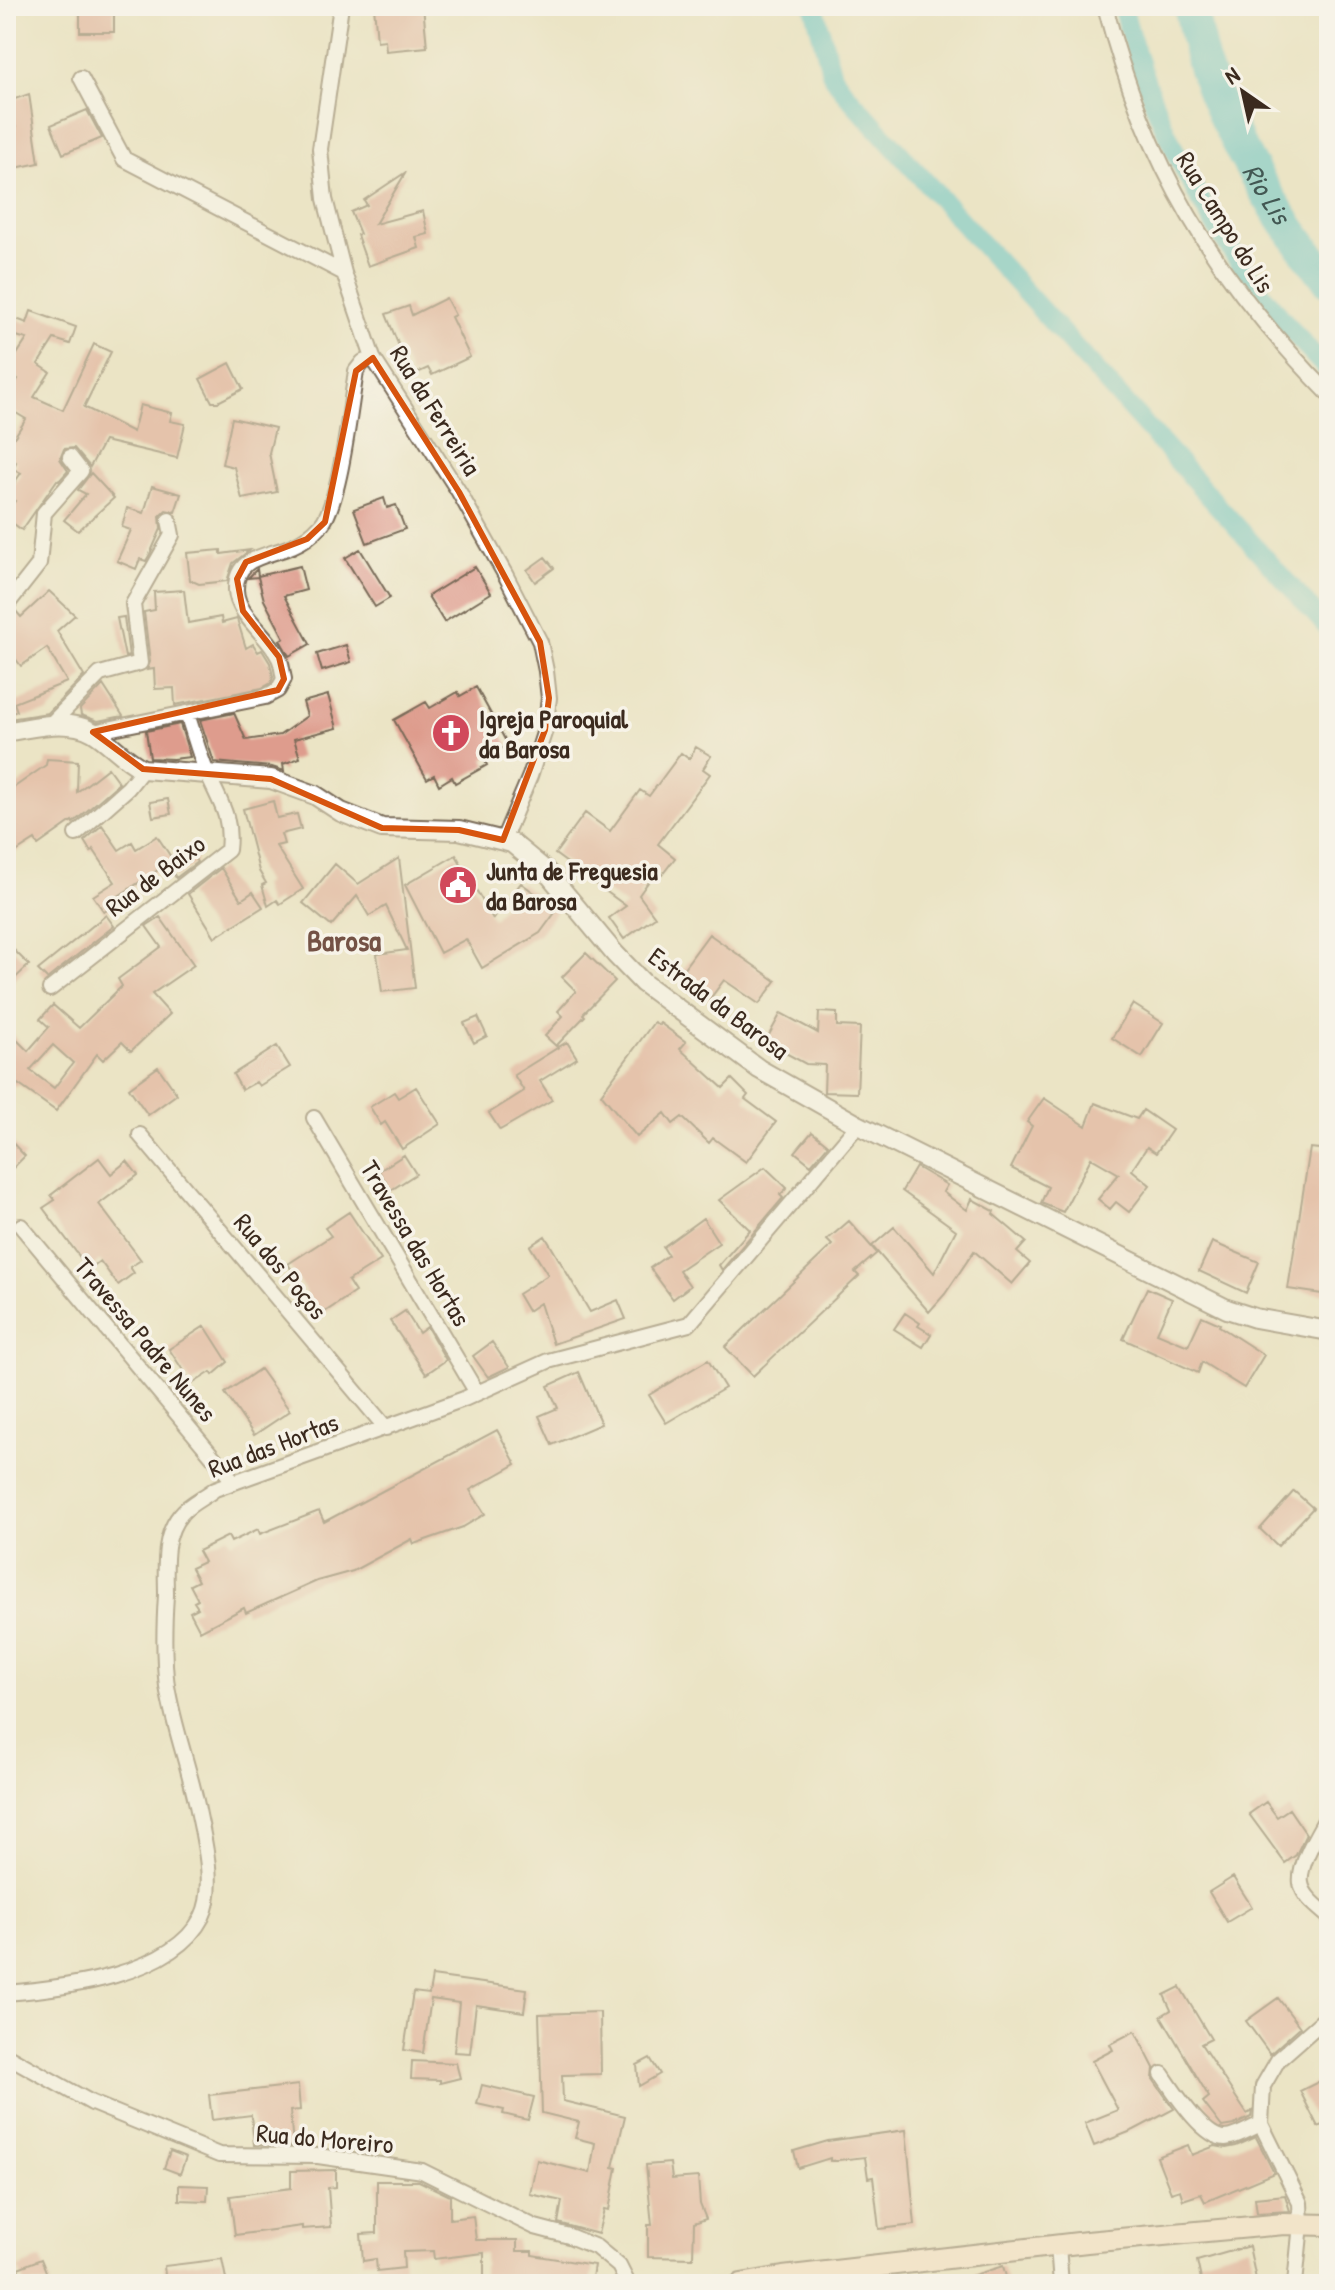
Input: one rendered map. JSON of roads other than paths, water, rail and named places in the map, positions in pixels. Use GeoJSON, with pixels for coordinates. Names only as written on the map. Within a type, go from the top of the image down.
{"type":"FeatureCollection","features":[{"type":"Feature","properties":{"kind":"main road"},"geometry":{"type":"LineString","coordinates":[[741,2284],[1058,2246],[1301,2224],[1329,2225]]}},
{"type":"Feature","properties":{"kind":"street","name":"Rua da Ferreiria"},"geometry":{"type":"LineString","coordinates":[[341,6],[320,149],[325,199],[344,273],[373,358],[459,492],[540,642],[549,698],[545,730],[503,840]]}},
{"type":"Feature","properties":{"kind":"street","name":"Rua Campo do Lis"},"geometry":{"type":"LineString","coordinates":[[1105,6],[1141,121],[1182,205],[1208,249],[1257,317],[1329,394]]}},
{"type":"Feature","properties":{"kind":"street"},"geometry":{"type":"LineString","coordinates":[[81,78],[124,159],[344,273]]}},
{"type":"Feature","properties":{"kind":"street"},"geometry":{"type":"LineString","coordinates":[[6,732],[49,726],[77,727],[93,732],[265,697],[278,690],[284,679],[279,657],[262,631],[243,611],[236,594],[237,579],[246,562],[307,539],[325,522],[334,495],[356,371],[363,362],[373,358]]}},
{"type":"Feature","properties":{"kind":"street"},"geometry":{"type":"LineString","coordinates":[[6,606],[39,564],[44,513],[81,471],[70,457]]}},
{"type":"Feature","properties":{"kind":"street"},"geometry":{"type":"LineString","coordinates":[[49,726],[100,674],[140,663],[133,604],[172,535],[169,520]]}},
{"type":"Feature","properties":{"kind":"street"},"geometry":{"type":"LineString","coordinates":[[187,714],[208,774]]}},
{"type":"Feature","properties":{"kind":"street","name":"Estrada da Barosa"},"geometry":{"type":"LineString","coordinates":[[93,732],[114,751],[143,769],[271,779],[315,795],[341,812],[382,828],[459,830],[503,840],[524,850],[547,872],[643,983],[759,1069],[858,1125],[1227,1309],[1255,1318],[1329,1331]]}},
{"type":"Feature","properties":{"kind":"street"},"geometry":{"type":"LineString","coordinates":[[76,834],[128,788],[143,769]]}},
{"type":"Feature","properties":{"kind":"street","name":"Rua de Baixo"},"geometry":{"type":"LineString","coordinates":[[50,989],[228,850],[230,832],[227,814],[208,774]]}},
{"type":"Feature","properties":{"kind":"street","name":"Travessa das Hortas"},"geometry":{"type":"LineString","coordinates":[[314,1118],[477,1393]]}},
{"type":"Feature","properties":{"kind":"street","name":"Rua das Hortas"},"geometry":{"type":"LineString","coordinates":[[6,1993],[117,1976],[155,1960],[191,1933],[203,1915],[208,1894],[207,1867],[199,1814],[167,1686],[164,1639],[168,1536],[181,1513],[215,1489],[386,1428],[477,1393],[548,1361],[689,1324],[858,1125]]}},
{"type":"Feature","properties":{"kind":"street","name":"Rua dos Poços"},"geometry":{"type":"LineString","coordinates":[[140,1135],[386,1428]]}},
{"type":"Feature","properties":{"kind":"street","name":"Travessa Padre Nunes"},"geometry":{"type":"LineString","coordinates":[[21,1226],[234,1482]]}},
{"type":"Feature","properties":{"kind":"street"},"geometry":{"type":"LineString","coordinates":[[1329,1813],[1302,1867],[1301,1883],[1305,1894],[1329,1917]]}},
{"type":"Feature","properties":{"kind":"street"},"geometry":{"type":"LineString","coordinates":[[1295,2284],[1300,2203],[1261,2124],[1263,2086],[1278,2060],[1329,2015]]}},
{"type":"Feature","properties":{"kind":"street","name":"Rua do Moreiro"},"geometry":{"type":"LineString","coordinates":[[6,2055],[92,2103],[219,2155],[318,2156],[422,2171],[506,2214],[596,2247],[619,2266],[628,2284]]}},
{"type":"Feature","properties":{"kind":"street"},"geometry":{"type":"LineString","coordinates":[[1162,2074],[1185,2108],[1213,2135],[1226,2139],[1261,2124]]}},
{"type":"Feature","properties":{"kind":"street"},"geometry":{"type":"LineString","coordinates":[[1058,2246],[1061,2284]]}},
{"type":"Feature","properties":{"kind":"waterway"},"geometry":{"type":"LineString","coordinates":[[814,6],[832,75],[848,96],[1329,629]]}},
{"type":"Feature","properties":{"kind":"waterway"},"geometry":{"type":"LineString","coordinates":[[1122,6],[1155,107],[1202,202],[1260,291],[1329,371]]}},
{"type":"Feature","properties":{"kind":"waterway","name":"Rio Lis"},"geometry":{"type":"LineString","coordinates":[[1190,6],[1204,66],[1227,123],[1274,206],[1329,280]]}},
{"type":"Feature","properties":{"kind":"place","name":"Igreja Paroquial da Barosa"},"geometry":{"type":"Point","coordinates":[451,733]}},
{"type":"Feature","properties":{"kind":"place","name":"Junta de Freguesia da Barosa"},"geometry":{"type":"Point","coordinates":[458,885]}},
{"type":"Feature","properties":{"kind":"district","name":"Barosa"},"geometry":{"type":"Point","coordinates":[344,940]}}]}
